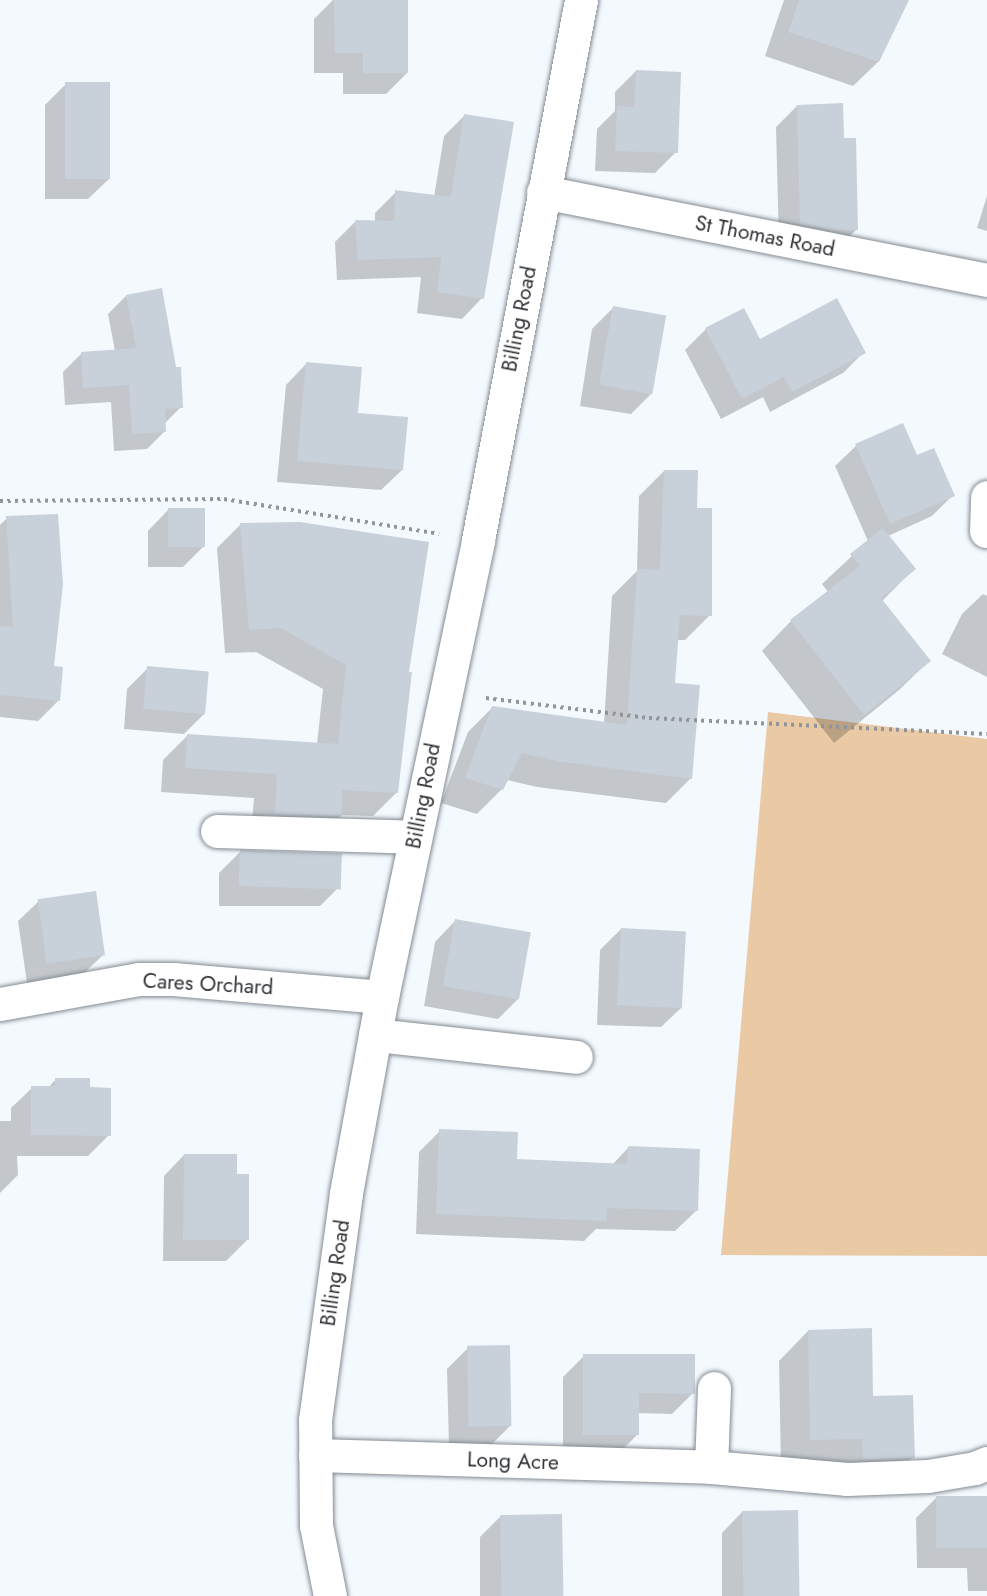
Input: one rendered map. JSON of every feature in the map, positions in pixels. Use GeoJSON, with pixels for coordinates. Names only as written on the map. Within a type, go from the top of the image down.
{"type":"FeatureCollection","features":[{"type":"Feature","properties":{"kind":"street","name":"Billing Road"},"geometry":{"type":"LineString","coordinates":[[330,1596],[316,1525],[315,1420],[346,1193],[382,997],[444,693],[478,540],[581,0]]}},
{"type":"Feature","properties":{"kind":"street","name":"St Thomas Road"},"geometry":{"type":"LineString","coordinates":[[543,192],[987,280]]}},
{"type":"Feature","properties":{"kind":"street"},"geometry":{"type":"LineString","coordinates":[[986,531],[987,497]]}},
{"type":"Feature","properties":{"kind":"street"},"geometry":{"type":"LineString","coordinates":[[217,831],[415,837]]}},
{"type":"Feature","properties":{"kind":"street","name":"Cares Orchard"},"geometry":{"type":"LineString","coordinates":[[0,1004],[138,979],[173,979],[382,997]]}},
{"type":"Feature","properties":{"kind":"street"},"geometry":{"type":"LineString","coordinates":[[375,1035],[576,1057]]}},
{"type":"Feature","properties":{"kind":"street"},"geometry":{"type":"LineString","coordinates":[[711,1467],[714,1388]]}},
{"type":"Feature","properties":{"kind":"street","name":"Long Acre"},"geometry":{"type":"LineString","coordinates":[[315,1455],[711,1467],[847,1479],[928,1476],[975,1468],[987,1463]]}},
{"type":"Feature","properties":{"kind":"path"},"geometry":{"type":"LineString","coordinates":[[0,501],[224,499],[478,540]]}},
{"type":"Feature","properties":{"kind":"path"},"geometry":{"type":"LineString","coordinates":[[444,693],[649,718],[987,734]]}},
{"type":"Feature","properties":{"kind":"shaded area"},"geometry":{"type":"Polygon","coordinates":[[[768,712],[987,739],[987,1256],[721,1255],[768,712]]]}},
{"type":"Feature","properties":{"kind":"building"},"geometry":{"type":"Polygon","coordinates":[[[334,0],[408,0],[408,73],[363,73],[363,53],[335,53],[334,0]]]}},
{"type":"Feature","properties":{"kind":"building"},"geometry":{"type":"Polygon","coordinates":[[[799,0],[909,0],[879,62],[788,32],[799,0]]]}},
{"type":"Feature","properties":{"kind":"building"},"geometry":{"type":"Polygon","coordinates":[[[636,70],[681,72],[678,153],[615,151],[617,106],[634,107],[636,70]]]}},
{"type":"Feature","properties":{"kind":"building"},"geometry":{"type":"Polygon","coordinates":[[[65,82],[110,82],[110,179],[65,179],[65,82]]]}},
{"type":"Feature","properties":{"kind":"building"},"geometry":{"type":"Polygon","coordinates":[[[843,103],[844,138],[856,138],[858,230],[833,230],[800,224],[797,105],[843,103]]]}},
{"type":"Feature","properties":{"kind":"building"},"geometry":{"type":"Polygon","coordinates":[[[464,114],[514,122],[484,299],[437,292],[441,257],[358,260],[355,220],[394,221],[395,190],[451,197],[464,114]]]}},
{"type":"Feature","properties":{"kind":"building"},"geometry":{"type":"Polygon","coordinates":[[[162,288],[176,367],[181,367],[183,408],[165,409],[166,432],[132,434],[129,385],[83,388],[81,352],[136,348],[126,295],[162,288]]]}},
{"type":"Feature","properties":{"kind":"building"},"geometry":{"type":"Polygon","coordinates":[[[837,298],[866,353],[792,392],[784,377],[742,399],[705,328],[744,308],[760,339],[837,298]]]}},
{"type":"Feature","properties":{"kind":"building"},"geometry":{"type":"Polygon","coordinates":[[[613,306],[666,315],[652,394],[599,385],[613,306]]]}},
{"type":"Feature","properties":{"kind":"building"},"geometry":{"type":"Polygon","coordinates":[[[306,362],[362,367],[358,413],[408,417],[403,470],[297,461],[306,362]]]}},
{"type":"Feature","properties":{"kind":"building"},"geometry":{"type":"Polygon","coordinates":[[[903,423],[917,455],[934,448],[955,496],[890,524],[855,444],[903,423]]]}},
{"type":"Feature","properties":{"kind":"building"},"geometry":{"type":"Polygon","coordinates":[[[664,470],[698,470],[697,508],[712,508],[712,616],[680,615],[675,683],[700,685],[692,779],[563,762],[522,753],[503,790],[465,778],[492,706],[627,725],[637,569],[660,570],[664,470]]]}},
{"type":"Feature","properties":{"kind":"building"},"geometry":{"type":"Polygon","coordinates":[[[168,508],[205,508],[205,547],[168,547],[168,508]]]}},
{"type":"Feature","properties":{"kind":"building"},"geometry":{"type":"Polygon","coordinates":[[[58,514],[63,584],[54,666],[63,667],[60,701],[0,695],[0,626],[13,627],[6,516],[58,514]]]}},
{"type":"Feature","properties":{"kind":"building"},"geometry":{"type":"Polygon","coordinates":[[[300,522],[429,542],[409,672],[412,672],[398,793],[342,790],[342,816],[275,814],[277,774],[185,768],[187,734],[338,744],[346,665],[281,628],[249,630],[240,523],[300,522]]]}},
{"type":"Feature","properties":{"kind":"building"},"geometry":{"type":"Polygon","coordinates":[[[883,528],[916,569],[881,598],[931,661],[864,715],[790,620],[860,566],[850,554],[883,528]]]}},
{"type":"Feature","properties":{"kind":"building"},"geometry":{"type":"Polygon","coordinates":[[[147,666],[209,671],[205,714],[143,709],[147,666]]]}},
{"type":"Feature","properties":{"kind":"building"},"geometry":{"type":"Polygon","coordinates":[[[240,850],[342,854],[341,890],[239,886],[240,850]]]}},
{"type":"Feature","properties":{"kind":"building"},"geometry":{"type":"Polygon","coordinates":[[[96,891],[105,955],[47,964],[38,899],[96,891]]]}},
{"type":"Feature","properties":{"kind":"building"},"geometry":{"type":"Polygon","coordinates":[[[455,919],[531,932],[519,999],[443,986],[455,919]]]}},
{"type":"Feature","properties":{"kind":"building"},"geometry":{"type":"Polygon","coordinates":[[[621,928],[686,931],[682,1008],[617,1005],[621,928]]]}},
{"type":"Feature","properties":{"kind":"building"},"geometry":{"type":"Polygon","coordinates":[[[55,1078],[90,1078],[90,1087],[111,1088],[111,1136],[31,1135],[31,1086],[55,1086],[55,1078]]]}},
{"type":"Feature","properties":{"kind":"building"},"geometry":{"type":"Polygon","coordinates":[[[439,1129],[518,1132],[517,1159],[627,1164],[628,1146],[700,1149],[698,1211],[607,1208],[606,1221],[436,1214],[439,1129]]]}},
{"type":"Feature","properties":{"kind":"building"},"geometry":{"type":"Polygon","coordinates":[[[184,1154],[237,1154],[237,1174],[249,1174],[249,1240],[183,1240],[184,1154]]]}},
{"type":"Feature","properties":{"kind":"building"},"geometry":{"type":"Polygon","coordinates":[[[872,1328],[873,1396],[913,1395],[915,1458],[863,1460],[862,1439],[810,1440],[808,1330],[872,1328]]]}},
{"type":"Feature","properties":{"kind":"building"},"geometry":{"type":"Polygon","coordinates":[[[510,1345],[511,1426],[468,1427],[467,1346],[510,1345]]]}},
{"type":"Feature","properties":{"kind":"building"},"geometry":{"type":"Polygon","coordinates":[[[583,1354],[695,1354],[695,1394],[639,1393],[639,1435],[583,1435],[583,1354]]]}},
{"type":"Feature","properties":{"kind":"building"},"geometry":{"type":"Polygon","coordinates":[[[936,1496],[987,1496],[987,1548],[936,1548],[936,1496]]]}},
{"type":"Feature","properties":{"kind":"building"},"geometry":{"type":"Polygon","coordinates":[[[798,1510],[800,1596],[743,1596],[742,1511],[798,1510]]]}},
{"type":"Feature","properties":{"kind":"building"},"geometry":{"type":"Polygon","coordinates":[[[562,1514],[563,1596],[501,1596],[500,1515],[562,1514]]]}}]}
